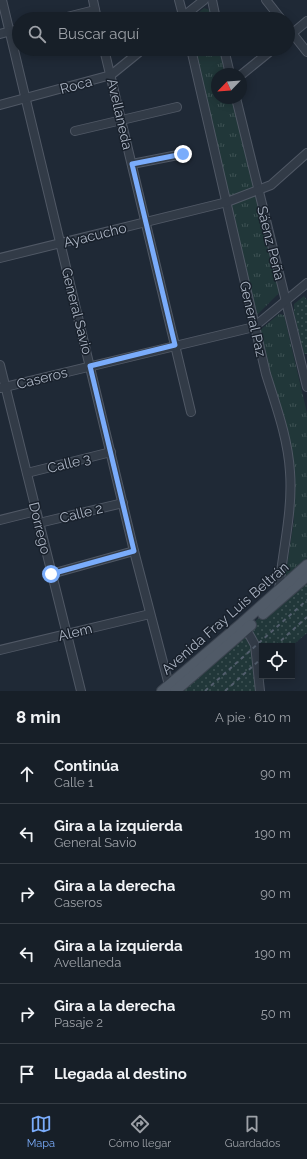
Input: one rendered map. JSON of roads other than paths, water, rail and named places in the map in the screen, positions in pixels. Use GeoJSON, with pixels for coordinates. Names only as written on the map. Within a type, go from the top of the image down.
{"type":"FeatureCollection","features":[{"type":"Feature","properties":{"kind":"main road","name":"Avenida Fray Luis Beltrán"},"geometry":{"type":"LineString","coordinates":[[244,626],[307,565]]}},
{"type":"Feature","properties":{"kind":"main road","name":"Avenida Fray Luis Beltrán"},"geometry":{"type":"LineString","coordinates":[[170,690],[244,626],[307,576]]}},
{"type":"Feature","properties":{"kind":"street","name":"General Savio"},"geometry":{"type":"LineString","coordinates":[[2,0],[12,40]]}},
{"type":"Feature","properties":{"kind":"street"},"geometry":{"type":"LineString","coordinates":[[87,12],[95,10],[92,0]]}},
{"type":"Feature","properties":{"kind":"street"},"geometry":{"type":"LineString","coordinates":[[179,0],[182,12]]}},
{"type":"Feature","properties":{"kind":"street"},"geometry":{"type":"LineString","coordinates":[[190,12],[204,0]]}},
{"type":"Feature","properties":{"kind":"street"},"geometry":{"type":"LineString","coordinates":[[212,0],[215,12]]}},
{"type":"Feature","properties":{"kind":"street"},"geometry":{"type":"LineString","coordinates":[[266,0],[275,12]]}},
{"type":"Feature","properties":{"kind":"street"},"geometry":{"type":"LineString","coordinates":[[295,29],[307,21]]}},
{"type":"Feature","properties":{"kind":"street"},"geometry":{"type":"LineString","coordinates":[[0,34],[10,31]]}},
{"type":"Feature","properties":{"kind":"street"},"geometry":{"type":"LineString","coordinates":[[295,39],[307,52]]}},
{"type":"Feature","properties":{"kind":"street","name":"General Savio"},"geometry":{"type":"LineString","coordinates":[[16,56],[134,551],[170,690]]}},
{"type":"Feature","properties":{"kind":"street","name":"Avellaneda"},"geometry":{"type":"LineString","coordinates":[[106,56],[192,412]]}},
{"type":"Feature","properties":{"kind":"street","name":"Roca"},"geometry":{"type":"LineString","coordinates":[[0,105],[111,75],[134,56]]}},
{"type":"Feature","properties":{"kind":"street","name":"General Paz"},"geometry":{"type":"LineString","coordinates":[[193,56],[254,327],[266,374],[282,425],[290,472],[290,510],[279,591]]}},
{"type":"Feature","properties":{"kind":"street"},"geometry":{"type":"LineString","coordinates":[[226,56],[229,68]]}},
{"type":"Feature","properties":{"kind":"street"},"geometry":{"type":"LineString","coordinates":[[247,70],[264,56]]}},
{"type":"Feature","properties":{"kind":"street","name":"Sáenz Peña"},"geometry":{"type":"LineString","coordinates":[[237,104],[285,301],[304,359],[307,387]]}},
{"type":"Feature","properties":{"kind":"street"},"geometry":{"type":"LineString","coordinates":[[75,131],[177,107]]}},
{"type":"Feature","properties":{"kind":"street","name":"Ayacucho"},"geometry":{"type":"LineString","coordinates":[[0,258],[226,202],[271,185],[307,153]]}},
{"type":"Feature","properties":{"kind":"street"},"geometry":{"type":"LineString","coordinates":[[132,164],[183,154]]}},
{"type":"Feature","properties":{"kind":"street","name":"Caseros"},"geometry":{"type":"LineString","coordinates":[[3,387],[254,327],[307,283]]}},
{"type":"Feature","properties":{"kind":"street","name":"Dorrego"},"geometry":{"type":"LineString","coordinates":[[0,365],[3,387],[27,473],[81,691]]}},
{"type":"Feature","properties":{"kind":"street","name":"Calle 3"},"geometry":{"type":"LineString","coordinates":[[27,473],[111,452]]}},
{"type":"Feature","properties":{"kind":"street","name":"Calle 2"},"geometry":{"type":"LineString","coordinates":[[39,523],[123,503]]}},
{"type":"Feature","properties":{"kind":"street"},"geometry":{"type":"LineString","coordinates":[[0,520],[36,511]]}},
{"type":"Feature","properties":{"kind":"street"},"geometry":{"type":"LineString","coordinates":[[51,574],[134,551]]}},
{"type":"Feature","properties":{"kind":"street","name":"Alem"},"geometry":{"type":"LineString","coordinates":[[0,650],[150,614]]}},
{"type":"Feature","properties":{"kind":"street"},"geometry":{"type":"LineString","coordinates":[[244,626],[256,645],[258,690]]}},
{"type":"Feature","properties":{"kind":"railway"},"geometry":{"type":"LineString","coordinates":[[205,691],[307,600]]}},
{"type":"Feature","properties":{"kind":"railway"},"geometry":{"type":"LineString","coordinates":[[278,643],[307,617]]}},
{"type":"Feature","properties":{"kind":"railway"},"geometry":{"type":"LineString","coordinates":[[225,691],[259,661]]}}]}
